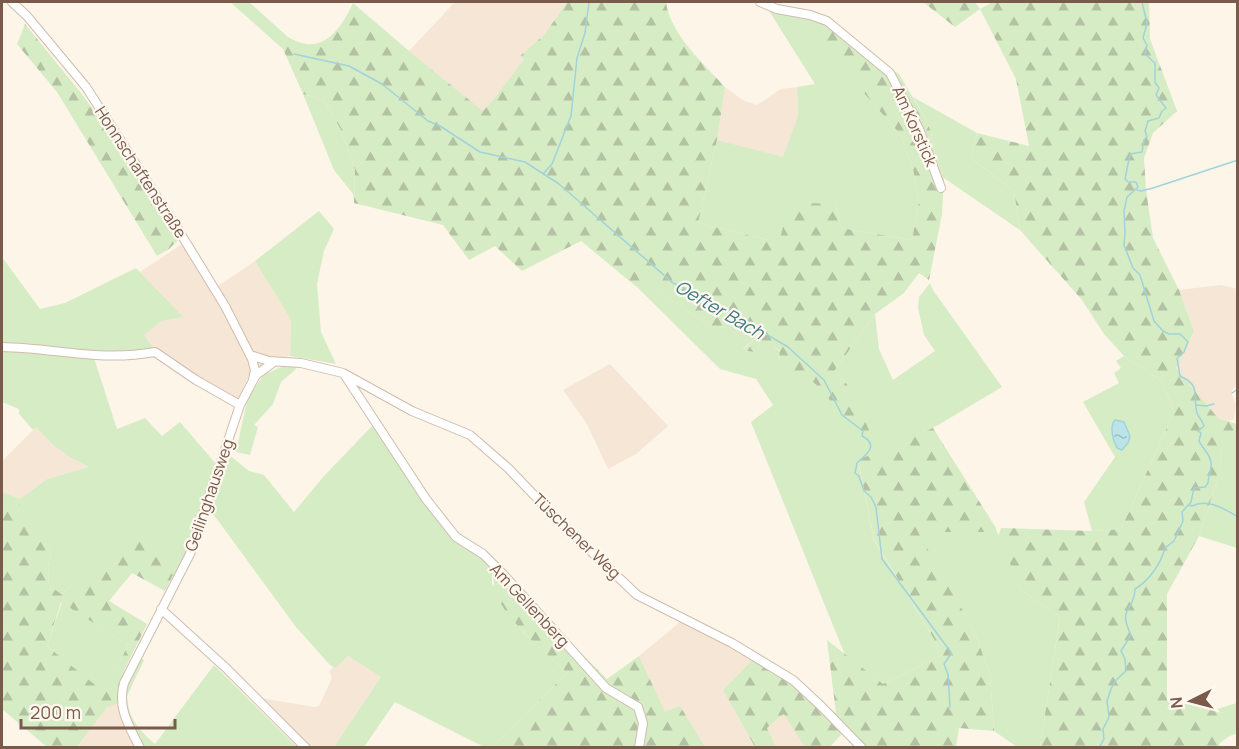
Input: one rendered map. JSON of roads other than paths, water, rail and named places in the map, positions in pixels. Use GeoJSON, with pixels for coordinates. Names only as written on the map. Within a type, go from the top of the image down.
{"type":"FeatureCollection","features":[{"type":"Feature","properties":{"kind":"street","name":"Honnschaftenstraße"},"geometry":{"type":"LineString","coordinates":[[12,2],[27,16],[86,87],[217,291],[257,368]]}},
{"type":"Feature","properties":{"kind":"street","name":"Am Korstick"},"geometry":{"type":"LineString","coordinates":[[760,2],[777,9],[810,15],[827,21],[890,73],[919,129],[941,188]]}},
{"type":"Feature","properties":{"kind":"street"},"geometry":{"type":"LineString","coordinates":[[2,347],[29,347],[95,356],[133,356],[155,352],[196,380],[240,405]]}},
{"type":"Feature","properties":{"kind":"street","name":"Tüschener Weg"},"geometry":{"type":"LineString","coordinates":[[250,355],[262,360],[312,365],[344,373],[412,411],[459,429],[475,438],[637,595],[732,643],[793,680],[862,747]]}},
{"type":"Feature","properties":{"kind":"street"},"geometry":{"type":"LineString","coordinates":[[257,368],[276,361]]}},
{"type":"Feature","properties":{"kind":"street","name":"Geilinghausweg"},"geometry":{"type":"LineString","coordinates":[[140,747],[124,716],[121,692],[128,673],[195,543],[240,405],[257,368]]}},
{"type":"Feature","properties":{"kind":"street","name":"Am Gellenberg"},"geometry":{"type":"LineString","coordinates":[[344,373],[426,499],[456,537],[470,548],[483,554],[504,575],[606,688],[638,707],[644,723],[639,747]]}},
{"type":"Feature","properties":{"kind":"street"},"geometry":{"type":"LineString","coordinates":[[161,609],[226,668],[306,747]]}},
{"type":"Feature","properties":{"kind":"water"},"geometry":{"type":"Polygon","coordinates":[[[1115,420],[1124,422],[1130,436],[1122,450],[1117,448],[1113,438],[1112,426],[1115,420]]]}},
{"type":"Feature","properties":{"kind":"waterway"},"geometry":{"type":"LineString","coordinates":[[543,174],[552,164],[571,116],[577,58],[585,33],[589,2]]}},
{"type":"Feature","properties":{"kind":"waterway","name":"Oefter Bach"},"geometry":{"type":"LineString","coordinates":[[1099,748],[1104,739],[1103,729],[1109,717],[1107,701],[1111,689],[1115,681],[1126,671],[1125,659],[1121,651],[1131,635],[1126,614],[1132,603],[1135,589],[1150,576],[1158,565],[1165,548],[1174,541],[1183,521],[1182,512],[1191,502],[1194,488],[1205,487],[1208,483],[1211,466],[1210,457],[1199,441],[1201,433],[1198,431],[1204,426],[1197,413],[1194,387],[1180,376],[1177,358],[1184,352],[1188,342],[1180,334],[1169,334],[1163,331],[1154,321],[1140,275],[1133,268],[1124,245],[1124,211],[1127,197],[1138,187],[1136,182],[1128,182],[1125,179],[1130,154],[1142,152],[1144,140],[1147,137],[1145,131],[1148,121],[1159,118],[1166,108],[1156,95],[1159,88],[1155,82],[1155,63],[1145,54],[1147,45],[1143,38],[1147,23],[1142,2]]}},
{"type":"Feature","properties":{"kind":"waterway","name":"Oefter Bach"},"geometry":{"type":"LineString","coordinates":[[294,54],[349,66],[382,84],[428,121],[440,126],[480,152],[525,162],[559,184],[673,283],[710,301],[788,347],[824,380],[842,415],[863,431],[862,436],[870,443],[870,450],[857,463],[855,473],[859,476],[864,491],[871,497],[876,507],[882,559],[950,651],[951,654],[944,664],[948,674],[950,707]]}},
{"type":"Feature","properties":{"kind":"waterway"},"geometry":{"type":"LineString","coordinates":[[1137,190],[1153,188],[1238,160]]}},
{"type":"Feature","properties":{"kind":"waterway"},"geometry":{"type":"LineString","coordinates":[[1232,393],[1238,389]]}},
{"type":"Feature","properties":{"kind":"waterway"},"geometry":{"type":"LineString","coordinates":[[1197,405],[1214,404]]}},
{"type":"Feature","properties":{"kind":"waterway"},"geometry":{"type":"LineString","coordinates":[[1189,505],[1210,504],[1238,517]]}}]}
